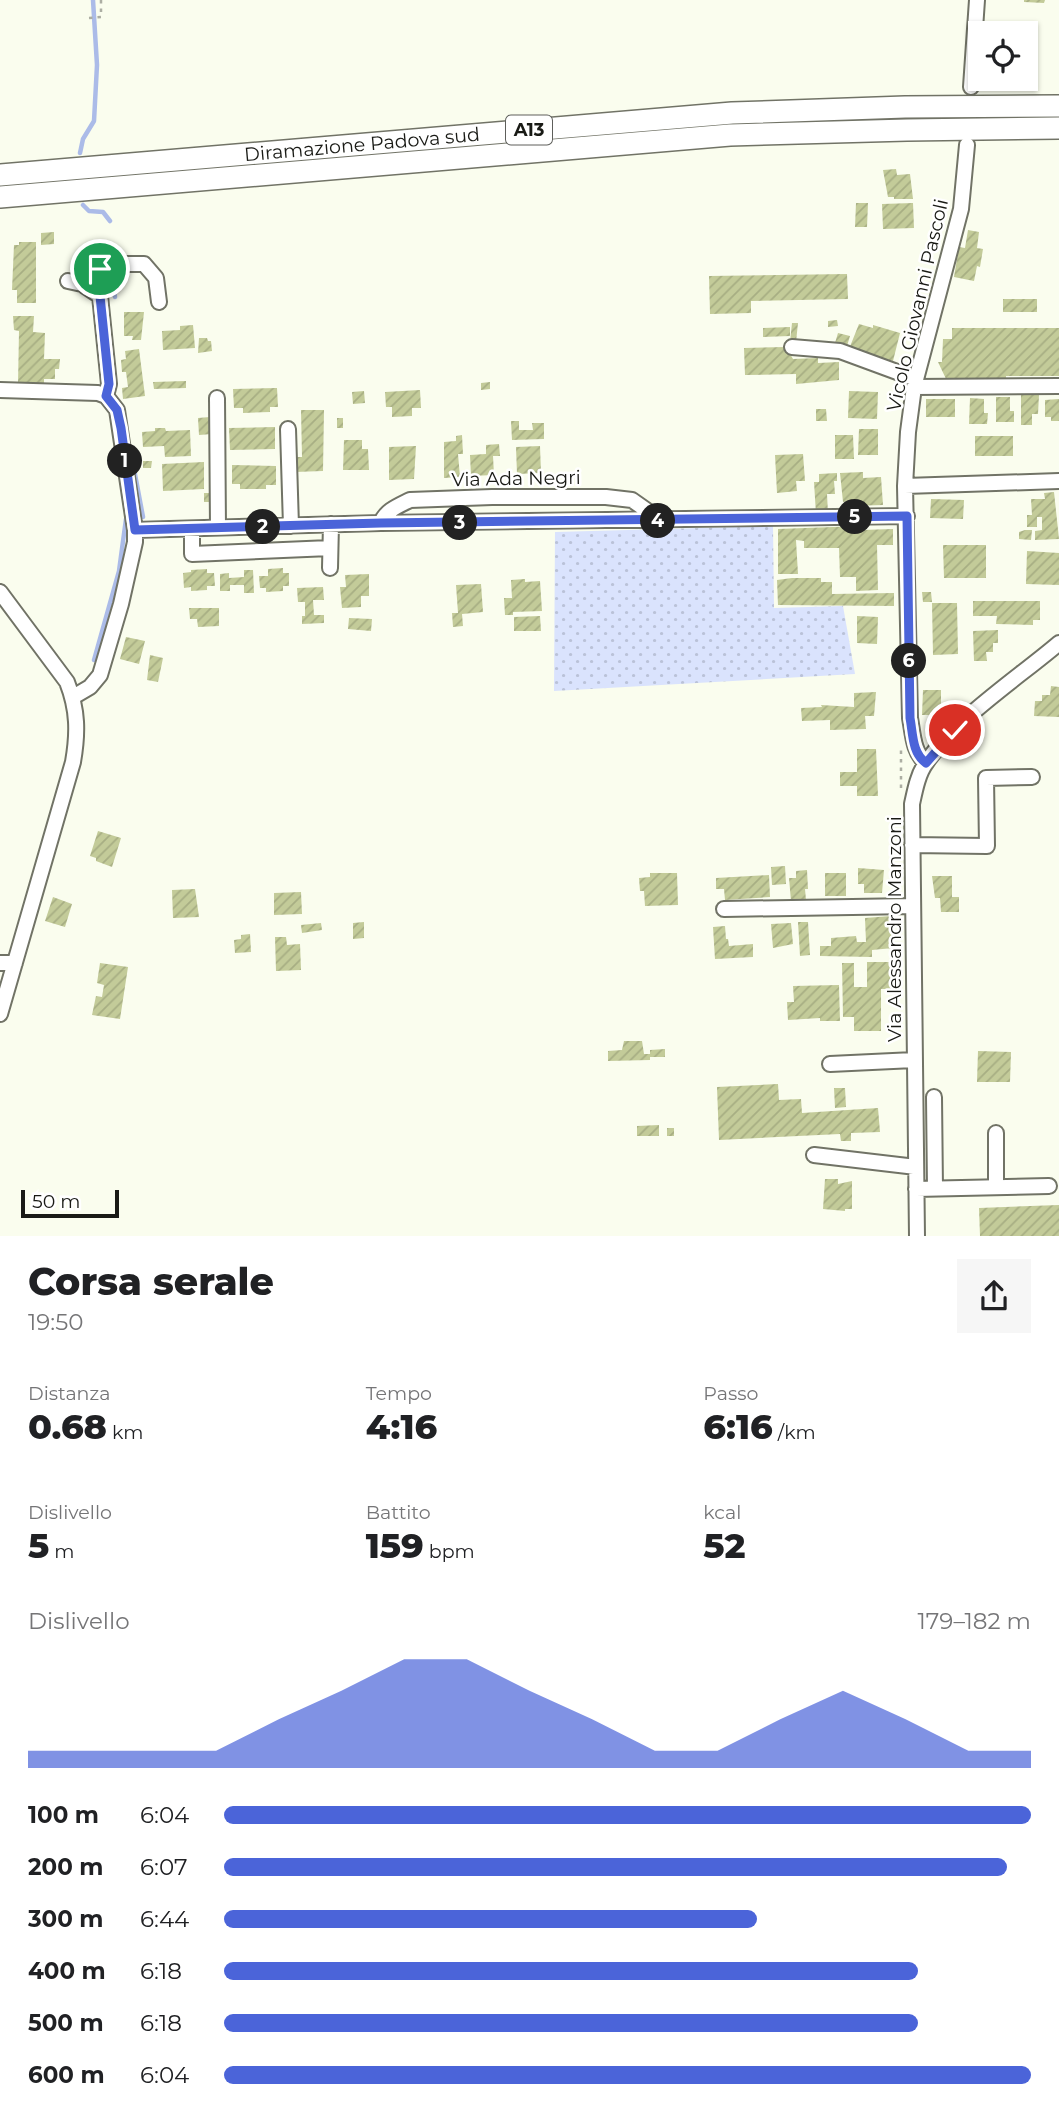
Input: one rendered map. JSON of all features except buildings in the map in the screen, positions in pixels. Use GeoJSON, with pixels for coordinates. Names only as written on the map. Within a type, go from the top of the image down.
{"type":"FeatureCollection","features":[{"type":"Feature","properties":{"kind":"highway","name":"Diramazione Padova sud"},"geometry":{"type":"LineString","coordinates":[[0,175],[732,113],[905,107],[1059,106]]}},
{"type":"Feature","properties":{"kind":"highway","name":"Diramazione Padova sud"},"geometry":{"type":"LineString","coordinates":[[0,197],[730,135],[1059,128]]}},
{"type":"Feature","properties":{"kind":"street"},"geometry":{"type":"LineString","coordinates":[[976,21],[977,0]]}},
{"type":"Feature","properties":{"kind":"street","name":"Vicolo Giovanni Pascoli"},"geometry":{"type":"LineString","coordinates":[[926,763],[915,749],[910,718],[905,486],[908,432],[916,383],[961,209],[967,145]]}},
{"type":"Feature","properties":{"kind":"street"},"geometry":{"type":"LineString","coordinates":[[106,396],[109,384],[100,296],[100,269],[103,264],[144,264],[156,278],[159,302]]}},
{"type":"Feature","properties":{"kind":"street"},"geometry":{"type":"LineString","coordinates":[[68,281],[82,284],[100,296]]}},
{"type":"Feature","properties":{"kind":"street"},"geometry":{"type":"LineString","coordinates":[[792,347],[840,351],[916,383],[1059,386]]}},
{"type":"Feature","properties":{"kind":"street"},"geometry":{"type":"LineString","coordinates":[[0,390],[98,393],[113,402],[119,419],[135,542],[121,604],[100,675],[90,687],[73,697]]}},
{"type":"Feature","properties":{"kind":"street"},"geometry":{"type":"LineString","coordinates":[[217,398],[218,528]]}},
{"type":"Feature","properties":{"kind":"street"},"geometry":{"type":"LineString","coordinates":[[288,429],[291,526]]}},
{"type":"Feature","properties":{"kind":"street"},"geometry":{"type":"LineString","coordinates":[[905,486],[1059,481]]}},
{"type":"Feature","properties":{"kind":"street","name":"Via Ada Negri"},"geometry":{"type":"LineString","coordinates":[[381,523],[390,510],[410,500],[550,496],[632,500],[649,512],[648,521]]}},
{"type":"Feature","properties":{"kind":"street"},"geometry":{"type":"LineString","coordinates":[[135,530],[381,523],[907,516]]}},
{"type":"Feature","properties":{"kind":"street"},"geometry":{"type":"LineString","coordinates":[[330,568],[331,524]]}},
{"type":"Feature","properties":{"kind":"street"},"geometry":{"type":"LineString","coordinates":[[192,528],[192,554],[330,548]]}},
{"type":"Feature","properties":{"kind":"street"},"geometry":{"type":"LineString","coordinates":[[0,592],[67,682],[73,697],[77,727],[73,762],[7,963],[0,1014]]}},
{"type":"Feature","properties":{"kind":"street","name":"Via Alessandro Manzoni"},"geometry":{"type":"LineString","coordinates":[[916,1236],[912,804],[926,763],[955,730],[1059,642]]}},
{"type":"Feature","properties":{"kind":"street"},"geometry":{"type":"LineString","coordinates":[[912,845],[987,846],[986,778],[1032,777]]}},
{"type":"Feature","properties":{"kind":"street"},"geometry":{"type":"LineString","coordinates":[[724,909],[912,906]]}},
{"type":"Feature","properties":{"kind":"street"},"geometry":{"type":"LineString","coordinates":[[831,1064],[914,1060]]}},
{"type":"Feature","properties":{"kind":"street"},"geometry":{"type":"LineString","coordinates":[[934,1097],[936,1189]]}},
{"type":"Feature","properties":{"kind":"street"},"geometry":{"type":"LineString","coordinates":[[996,1133],[996,1187]]}},
{"type":"Feature","properties":{"kind":"street"},"geometry":{"type":"LineString","coordinates":[[814,1155],[916,1167]]}},
{"type":"Feature","properties":{"kind":"street"},"geometry":{"type":"LineString","coordinates":[[916,1189],[1049,1186]]}},
{"type":"Feature","properties":{"kind":"path"},"geometry":{"type":"LineString","coordinates":[[89,18],[102,17],[101,0]]}},
{"type":"Feature","properties":{"kind":"shaded area"},"geometry":{"type":"Polygon","coordinates":[[[773,526],[774,608],[843,606],[855,674],[554,691],[555,532],[773,526]]]}},
{"type":"Feature","properties":{"kind":"waterway"},"geometry":{"type":"LineString","coordinates":[[80,153],[83,139],[94,121],[97,65],[93,0]]}},
{"type":"Feature","properties":{"kind":"waterway"},"geometry":{"type":"LineString","coordinates":[[83,205],[89,211],[103,212],[110,221]]}},
{"type":"Feature","properties":{"kind":"waterway"},"geometry":{"type":"LineString","coordinates":[[111,271],[115,297]]}},
{"type":"Feature","properties":{"kind":"waterway"},"geometry":{"type":"LineString","coordinates":[[131,453],[143,517]]}},
{"type":"Feature","properties":{"kind":"waterway"},"geometry":{"type":"LineString","coordinates":[[94,660],[119,571],[126,519]]}},
{"type":"Feature","properties":{"kind":"route"},"geometry":{"type":"LineString","coordinates":[[100,269],[100,296],[109,384],[106,396],[117,410],[121,428],[135,530],[381,523],[907,516],[910,718],[915,749],[920,758],[926,763],[955,730]]}}]}
